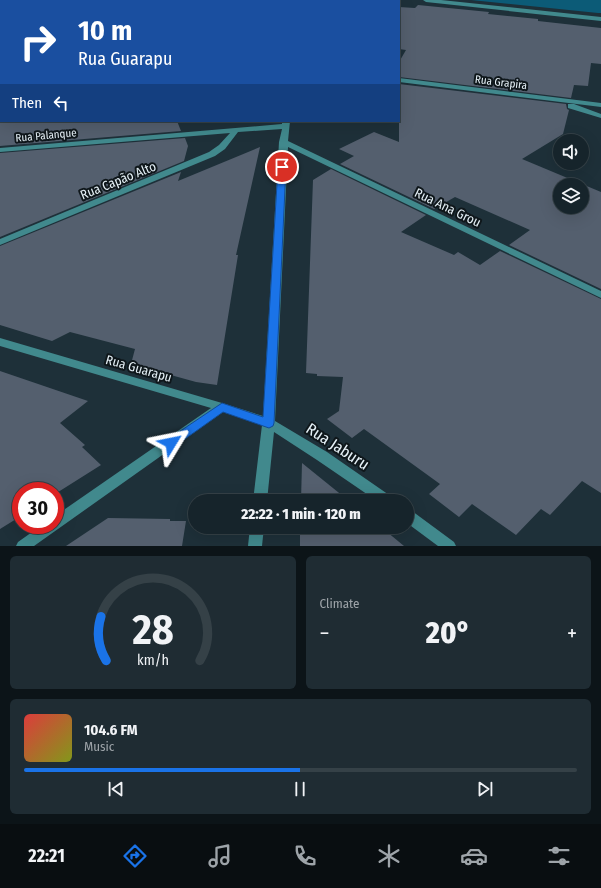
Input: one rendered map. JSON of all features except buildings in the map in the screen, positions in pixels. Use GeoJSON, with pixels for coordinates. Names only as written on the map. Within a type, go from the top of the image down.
{"type":"FeatureCollection","features":[{"type":"Feature","properties":{"kind":"street"},"geometry":{"type":"LineString","coordinates":[[426,0],[601,19]]}},
{"type":"Feature","properties":{"kind":"street","name":"Rua Grapira"},"geometry":{"type":"LineString","coordinates":[[400,80],[601,105]]}},
{"type":"Feature","properties":{"kind":"street"},"geometry":{"type":"LineString","coordinates":[[550,99],[601,116]]}},
{"type":"Feature","properties":{"kind":"street"},"geometry":{"type":"LineString","coordinates":[[261,494],[269,423],[283,142],[286,124]]}},
{"type":"Feature","properties":{"kind":"street","name":"Rua Palanque"},"geometry":{"type":"LineString","coordinates":[[0,150],[286,124]]}},
{"type":"Feature","properties":{"kind":"street","name":"Rua Capão Alto"},"geometry":{"type":"LineString","coordinates":[[0,242],[212,154],[222,147],[237,129]]}},
{"type":"Feature","properties":{"kind":"street","name":"Rua Ana Grou"},"geometry":{"type":"LineString","coordinates":[[283,142],[601,295]]}},
{"type":"Feature","properties":{"kind":"street","name":"Rua Guarapu"},"geometry":{"type":"LineString","coordinates":[[0,342],[222,407],[269,423]]}},
{"type":"Feature","properties":{"kind":"street"},"geometry":{"type":"LineString","coordinates":[[64,517],[222,407]]}},
{"type":"Feature","properties":{"kind":"street","name":"Rua Jaburu"},"geometry":{"type":"LineString","coordinates":[[269,423],[322,456],[377,494]]}},
{"type":"Feature","properties":{"kind":"street"},"geometry":{"type":"LineString","coordinates":[[414,520],[449,546]]}},
{"type":"Feature","properties":{"kind":"street"},"geometry":{"type":"LineString","coordinates":[[23,546],[40,534]]}},
{"type":"Feature","properties":{"kind":"street"},"geometry":{"type":"LineString","coordinates":[[255,546],[256,534]]}},
{"type":"Feature","properties":{"kind":"shaded area"},"geometry":{"type":"Polygon","coordinates":[[[471,0],[601,0],[601,13],[598,13],[471,0]]]}},
{"type":"Feature","properties":{"kind":"route"},"geometry":{"type":"LineString","coordinates":[[171,443],[222,407],[269,423],[282,167]]}}]}
